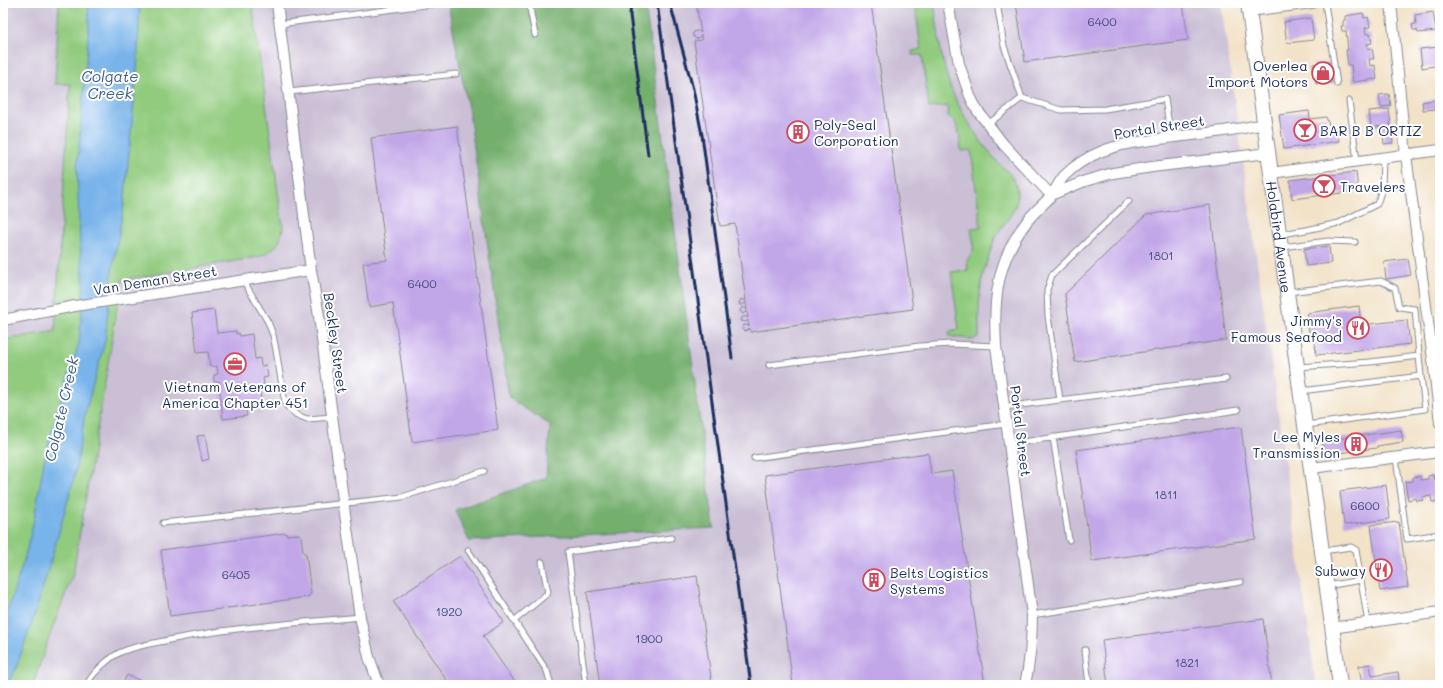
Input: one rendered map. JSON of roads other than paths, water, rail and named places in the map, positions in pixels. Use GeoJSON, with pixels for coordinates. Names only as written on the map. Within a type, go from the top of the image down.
{"type":"FeatureCollection","features":[{"type":"Feature","properties":{"kind":"main road","name":"Holabird Avenue"},"geometry":{"type":"LineString","coordinates":[[1249,7],[1340,685]]}},
{"type":"Feature","properties":{"kind":"street","name":"Beckley Street"},"geometry":{"type":"LineString","coordinates":[[277,3],[343,504],[360,617],[369,657],[379,685]]}},
{"type":"Feature","properties":{"kind":"street"},"geometry":{"type":"LineString","coordinates":[[948,3],[959,64],[970,96],[977,110],[1004,145],[1051,195]]}},
{"type":"Feature","properties":{"kind":"street"},"geometry":{"type":"LineString","coordinates":[[1249,7],[1312,3]]}},
{"type":"Feature","properties":{"kind":"street"},"geometry":{"type":"LineString","coordinates":[[1391,3],[1406,154],[1437,366],[1440,423]]}},
{"type":"Feature","properties":{"kind":"street","name":"Portal Street"},"geometry":{"type":"LineString","coordinates":[[1025,685],[1030,665],[1032,615],[996,346],[995,302],[998,280],[1005,261],[1016,238],[1028,220],[1051,195],[1064,176],[1099,152],[1134,142],[1264,124]]}},
{"type":"Feature","properties":{"kind":"street"},"geometry":{"type":"LineString","coordinates":[[1271,173],[1440,150]]}},
{"type":"Feature","properties":{"kind":"street","name":"Portal Street"},"geometry":{"type":"LineString","coordinates":[[1051,195],[1085,181],[1113,173],[1268,153]]}},
{"type":"Feature","properties":{"kind":"street","name":"Van Deman Street"},"geometry":{"type":"LineString","coordinates":[[3,320],[75,306],[311,270]]}},
{"type":"Feature","properties":{"kind":"street"},"geometry":{"type":"LineString","coordinates":[[1311,468],[1440,452]]}},
{"type":"Feature","properties":{"kind":"street"},"geometry":{"type":"LineString","coordinates":[[1332,628],[1440,612]]}},
{"type":"Feature","properties":{"kind":"lane"},"geometry":{"type":"LineString","coordinates":[[280,24],[440,3]]}},
{"type":"Feature","properties":{"kind":"lane"},"geometry":{"type":"LineString","coordinates":[[529,3],[535,35]]}},
{"type":"Feature","properties":{"kind":"lane"},"geometry":{"type":"LineString","coordinates":[[998,3],[1004,46],[1022,98]]}},
{"type":"Feature","properties":{"kind":"lane"},"geometry":{"type":"LineString","coordinates":[[1325,3],[1337,84]]}},
{"type":"Feature","properties":{"kind":"lane"},"geometry":{"type":"LineString","coordinates":[[289,92],[456,74]]}},
{"type":"Feature","properties":{"kind":"lane"},"geometry":{"type":"LineString","coordinates":[[988,124],[1022,98]]}},
{"type":"Feature","properties":{"kind":"lane"},"geometry":{"type":"LineString","coordinates":[[1022,98],[1061,110],[1105,109],[1166,99],[1171,138]]}},
{"type":"Feature","properties":{"kind":"lane"},"geometry":{"type":"LineString","coordinates":[[1349,101],[1357,161]]}},
{"type":"Feature","properties":{"kind":"lane"},"geometry":{"type":"LineString","coordinates":[[1280,241],[1306,230],[1339,223],[1377,204],[1382,189],[1383,158]]}},
{"type":"Feature","properties":{"kind":"lane"},"geometry":{"type":"LineString","coordinates":[[1060,400],[1048,316],[1046,290],[1049,281],[1052,275],[1129,201]]}},
{"type":"Feature","properties":{"kind":"lane"},"geometry":{"type":"LineString","coordinates":[[1280,241],[1355,242]]}},
{"type":"Feature","properties":{"kind":"lane"},"geometry":{"type":"LineString","coordinates":[[243,280],[268,322],[273,335],[285,402],[288,408],[297,415],[307,419],[332,417]]}},
{"type":"Feature","properties":{"kind":"lane"},"geometry":{"type":"LineString","coordinates":[[1287,292],[1381,281],[1395,288],[1399,307],[1415,309],[1425,409],[1305,426]]}},
{"type":"Feature","properties":{"kind":"lane"},"geometry":{"type":"LineString","coordinates":[[769,365],[920,346],[951,344],[996,346]]}},
{"type":"Feature","properties":{"kind":"lane"},"geometry":{"type":"LineString","coordinates":[[1297,367],[1370,362],[1419,356]]}},
{"type":"Feature","properties":{"kind":"lane"},"geometry":{"type":"LineString","coordinates":[[1300,392],[1421,376]]}},
{"type":"Feature","properties":{"kind":"lane"},"geometry":{"type":"LineString","coordinates":[[1004,407],[1226,378]]}},
{"type":"Feature","properties":{"kind":"lane"},"geometry":{"type":"LineString","coordinates":[[1009,444],[1238,410]]}},
{"type":"Feature","properties":{"kind":"lane"},"geometry":{"type":"LineString","coordinates":[[754,458],[1006,424]]}},
{"type":"Feature","properties":{"kind":"lane"},"geometry":{"type":"LineString","coordinates":[[1053,437],[1069,540]]}},
{"type":"Feature","properties":{"kind":"lane"},"geometry":{"type":"LineString","coordinates":[[1396,458],[1407,539],[1440,534]]}},
{"type":"Feature","properties":{"kind":"lane"},"geometry":{"type":"LineString","coordinates":[[163,523],[402,498],[484,471]]}},
{"type":"Feature","properties":{"kind":"lane"},"geometry":{"type":"LineString","coordinates":[[586,685],[568,552],[671,538]]}},
{"type":"Feature","properties":{"kind":"lane"},"geometry":{"type":"LineString","coordinates":[[1322,552],[1351,547],[1356,550],[1368,623]]}},
{"type":"Feature","properties":{"kind":"lane"},"geometry":{"type":"LineString","coordinates":[[468,550],[546,671],[551,685]]}},
{"type":"Feature","properties":{"kind":"lane"},"geometry":{"type":"LineString","coordinates":[[514,621],[548,593],[542,562]]}},
{"type":"Feature","properties":{"kind":"lane"},"geometry":{"type":"LineString","coordinates":[[1327,586],[1361,580]]}},
{"type":"Feature","properties":{"kind":"lane"},"geometry":{"type":"LineString","coordinates":[[1032,615],[1241,582]]}},
{"type":"Feature","properties":{"kind":"lane"},"geometry":{"type":"LineString","coordinates":[[87,685],[88,681],[101,666],[120,652],[140,646],[236,629],[360,617]]}},
{"type":"Feature","properties":{"kind":"lane"},"geometry":{"type":"LineString","coordinates":[[1085,650],[1090,685]]}},
{"type":"Feature","properties":{"kind":"water","name":"Colgate Creek"},"geometry":{"type":"Polygon","coordinates":[[[88,3],[140,3],[137,70],[124,205],[112,271],[105,341],[85,414],[75,475],[36,611],[16,668],[7,685],[3,685],[3,625],[25,557],[34,520],[44,461],[59,406],[79,343],[84,285],[80,245],[77,169],[89,25],[88,3]]]}},
{"type":"Feature","properties":{"kind":"railway"},"geometry":{"type":"LineString","coordinates":[[631,3],[630,15],[648,155]]}},
{"type":"Feature","properties":{"kind":"railway"},"geometry":{"type":"LineString","coordinates":[[657,3],[751,685]]}},
{"type":"Feature","properties":{"kind":"railway"},"geometry":{"type":"LineString","coordinates":[[670,3],[693,89],[702,135],[732,358]]}},
{"type":"Feature","properties":{"kind":"place","name":"Overlea Import Motors"},"geometry":{"type":"Point","coordinates":[1323,73]}},
{"type":"Feature","properties":{"kind":"place","name":"BAR B B ORTIZ"},"geometry":{"type":"Point","coordinates":[1305,130]}},
{"type":"Feature","properties":{"kind":"place","name":"Poly-Seal Corporation"},"geometry":{"type":"Point","coordinates":[798,132]}},
{"type":"Feature","properties":{"kind":"place","name":"Travelers"},"geometry":{"type":"Point","coordinates":[1324,186]}},
{"type":"Feature","properties":{"kind":"place","name":"Jimmy's Famous Seafood"},"geometry":{"type":"Point","coordinates":[1358,328]}},
{"type":"Feature","properties":{"kind":"place","name":"Vietnam Veterans of America Chapter 451"},"geometry":{"type":"Point","coordinates":[235,364]}},
{"type":"Feature","properties":{"kind":"place","name":"Lee Myles Transmission"},"geometry":{"type":"Point","coordinates":[1356,444]}},
{"type":"Feature","properties":{"kind":"place","name":"Subway"},"geometry":{"type":"Point","coordinates":[1381,570]}},
{"type":"Feature","properties":{"kind":"place","name":"Belts Logistics Systems"},"geometry":{"type":"Point","coordinates":[874,580]}}]}
